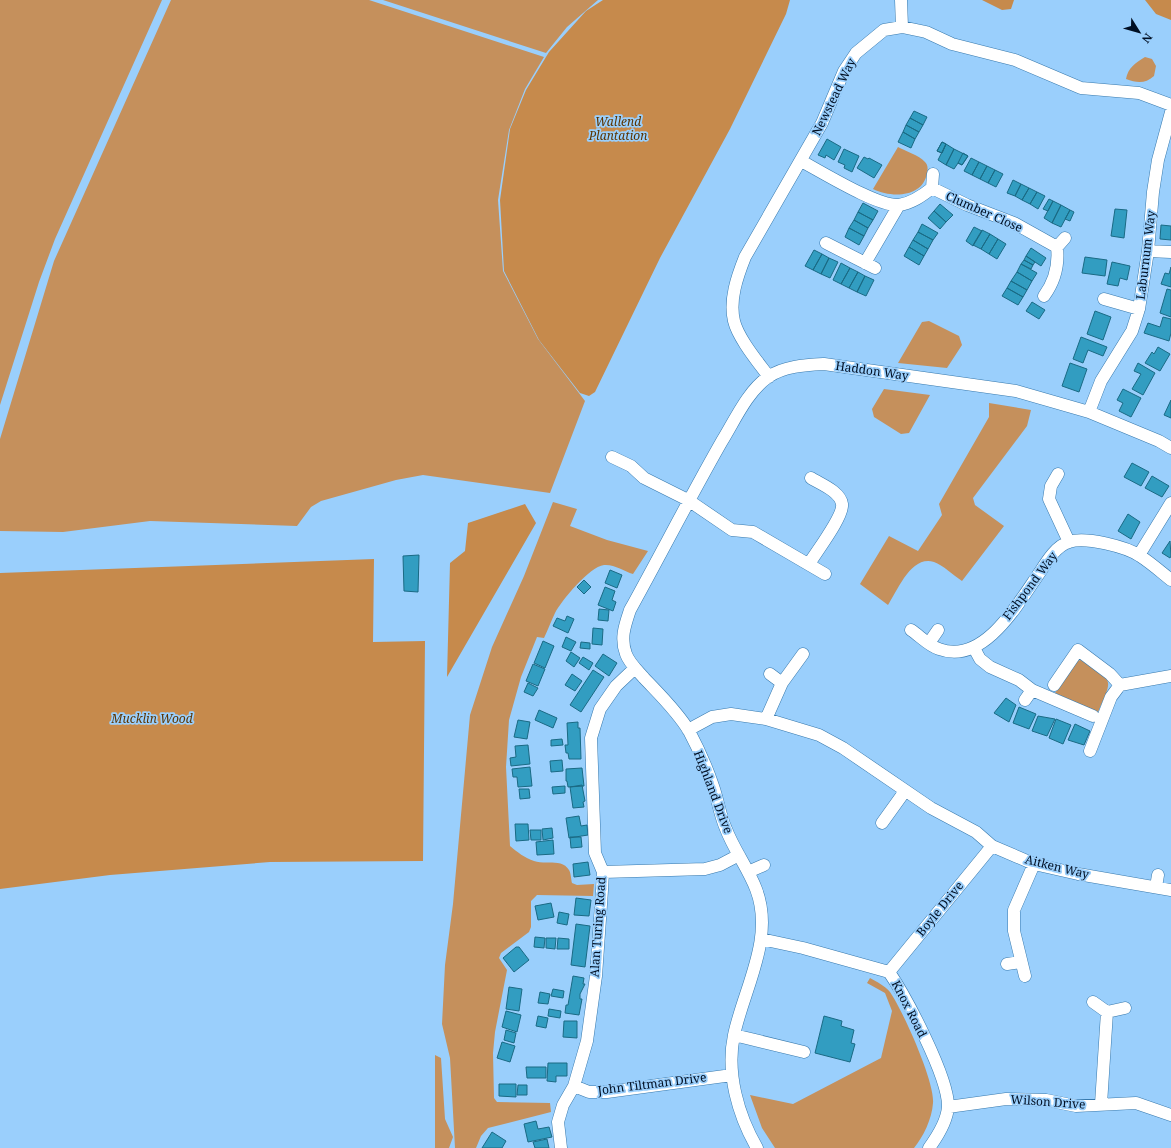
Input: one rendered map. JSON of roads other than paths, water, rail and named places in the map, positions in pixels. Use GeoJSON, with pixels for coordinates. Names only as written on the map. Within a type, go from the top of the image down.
{"type":"FeatureCollection","features":[{"type":"Feature","properties":{"kind":"street"},"geometry":{"type":"LineString","coordinates":[[901,0],[902,28]]}},
{"type":"Feature","properties":{"kind":"street","name":"Newstead Way"},"geometry":{"type":"LineString","coordinates":[[769,377],[748,348],[734,321],[733,297],[737,278],[745,257],[822,122],[844,71],[856,53],[884,30],[902,28],[926,32],[952,44],[1015,60],[1082,88],[1139,93],[1171,105]]}},
{"type":"Feature","properties":{"kind":"street","name":"Laburnum Way"},"geometry":{"type":"LineString","coordinates":[[1088,412],[1101,381],[1132,331],[1139,309],[1148,251],[1153,192],[1158,160],[1171,112]]}},
{"type":"Feature","properties":{"kind":"street"},"geometry":{"type":"LineString","coordinates":[[801,161],[871,198],[887,204],[899,205],[870,266],[826,243]]}},
{"type":"Feature","properties":{"kind":"street","name":"Clumber Close"},"geometry":{"type":"LineString","coordinates":[[899,205],[920,197],[932,188],[933,174]]}},
{"type":"Feature","properties":{"kind":"street","name":"Clumber Close"},"geometry":{"type":"LineString","coordinates":[[932,188],[967,205],[1061,242],[1057,271],[1050,289],[1044,296]]}},
{"type":"Feature","properties":{"kind":"street"},"geometry":{"type":"LineString","coordinates":[[1148,251],[1171,252]]}},
{"type":"Feature","properties":{"kind":"street"},"geometry":{"type":"LineString","coordinates":[[1104,299],[1139,309]]}},
{"type":"Feature","properties":{"kind":"street","name":"Haddon Way"},"geometry":{"type":"LineString","coordinates":[[662,550],[688,500],[743,406],[755,390],[769,377],[792,367],[824,364],[1014,390],[1088,412],[1159,440],[1171,448]]}},
{"type":"Feature","properties":{"kind":"street"},"geometry":{"type":"LineString","coordinates":[[615,462],[631,466],[644,478],[688,500],[732,530],[753,532],[825,574]]}},
{"type":"Feature","properties":{"kind":"street"},"geometry":{"type":"LineString","coordinates":[[1058,474],[1044,500],[1069,542]]}},
{"type":"Feature","properties":{"kind":"street"},"geometry":{"type":"LineString","coordinates":[[809,564],[839,515],[842,504],[839,497],[831,490],[811,478]]}},
{"type":"Feature","properties":{"kind":"street"},"geometry":{"type":"LineString","coordinates":[[1171,502],[1139,555],[1171,580]]}},
{"type":"Feature","properties":{"kind":"street","name":"Fishpond Way"},"geometry":{"type":"LineString","coordinates":[[911,630],[939,649],[956,652],[974,648],[994,632],[1010,615],[1051,555],[1069,542],[1089,540],[1139,555]]}},
{"type":"Feature","properties":{"kind":"street","name":"Highland Drive"},"geometry":{"type":"LineString","coordinates":[[662,550],[630,610],[624,629],[623,643],[626,656],[670,706],[688,730],[713,786],[726,829],[759,897],[762,914],[761,939],[753,976],[742,1002],[734,1035],[732,1075],[738,1106],[756,1148]]}},
{"type":"Feature","properties":{"kind":"street"},"geometry":{"type":"LineString","coordinates":[[929,643],[938,630]]}},
{"type":"Feature","properties":{"kind":"street"},"geometry":{"type":"LineString","coordinates":[[974,648],[980,659],[990,667],[1019,680],[1032,690],[1093,716]]}},
{"type":"Feature","properties":{"kind":"street"},"geometry":{"type":"LineString","coordinates":[[1054,685],[1078,650],[1110,674],[1120,685]]}},
{"type":"Feature","properties":{"kind":"street"},"geometry":{"type":"LineString","coordinates":[[766,719],[782,683],[803,654]]}},
{"type":"Feature","properties":{"kind":"street","name":"Alan Turing Road"},"geometry":{"type":"LineString","coordinates":[[561,1148],[558,1122],[563,1105],[574,1086],[587,1041],[596,976],[603,872],[596,853],[591,738],[600,709],[616,686],[635,668]]}},
{"type":"Feature","properties":{"kind":"street"},"geometry":{"type":"LineString","coordinates":[[770,674],[782,683]]}},
{"type":"Feature","properties":{"kind":"street"},"geometry":{"type":"LineString","coordinates":[[1090,750],[1111,696],[1120,685],[1171,676]]}},
{"type":"Feature","properties":{"kind":"street"},"geometry":{"type":"LineString","coordinates":[[1025,700],[1032,690]]}},
{"type":"Feature","properties":{"kind":"street","name":"Aitken Way"},"geometry":{"type":"LineString","coordinates":[[688,730],[712,717],[731,714],[766,719],[819,735],[849,752],[905,791],[972,829],[992,846],[1034,864],[1078,874],[1164,889]]}},
{"type":"Feature","properties":{"kind":"street"},"geometry":{"type":"LineString","coordinates":[[882,824],[905,791]]}},
{"type":"Feature","properties":{"kind":"street","name":"Boyle Drive"},"geometry":{"type":"LineString","coordinates":[[890,972],[992,846]]}},
{"type":"Feature","properties":{"kind":"street"},"geometry":{"type":"LineString","coordinates":[[603,872],[705,869],[720,865],[739,855]]}},
{"type":"Feature","properties":{"kind":"street"},"geometry":{"type":"LineString","coordinates":[[1025,976],[1020,962],[1014,931],[1014,910],[1034,864]]}},
{"type":"Feature","properties":{"kind":"street"},"geometry":{"type":"LineString","coordinates":[[748,872],[764,865]]}},
{"type":"Feature","properties":{"kind":"street","name":"Aitken Way"},"geometry":{"type":"LineString","coordinates":[[1158,875],[1164,889]]}},
{"type":"Feature","properties":{"kind":"street","name":"Knox Road"},"geometry":{"type":"LineString","coordinates":[[761,939],[803,948],[890,972],[902,992],[928,1045],[944,1084],[948,1107],[941,1128],[929,1148]]}},
{"type":"Feature","properties":{"kind":"street"},"geometry":{"type":"LineString","coordinates":[[1007,964],[1020,962]]}},
{"type":"Feature","properties":{"kind":"street"},"geometry":{"type":"LineString","coordinates":[[1093,1002],[1107,1012],[1124,1008]]}},
{"type":"Feature","properties":{"kind":"street"},"geometry":{"type":"LineString","coordinates":[[1101,1104],[1107,1012]]}},
{"type":"Feature","properties":{"kind":"street"},"geometry":{"type":"LineString","coordinates":[[734,1035],[804,1052]]}},
{"type":"Feature","properties":{"kind":"street","name":"John Tiltman Drive"},"geometry":{"type":"LineString","coordinates":[[574,1086],[589,1092],[606,1092],[732,1075]]}},
{"type":"Feature","properties":{"kind":"street","name":"Wilson Drive"},"geometry":{"type":"LineString","coordinates":[[948,1107],[1006,1099],[1046,1100],[1076,1106],[1136,1103],[1171,1115]]}},
{"type":"Feature","properties":{"kind":"park label","name":"Wallend Plantation"},"geometry":{"type":"Point","coordinates":[618,129]}},
{"type":"Feature","properties":{"kind":"park label","name":"Mucklin Wood"},"geometry":{"type":"Point","coordinates":[152,719]}}]}
